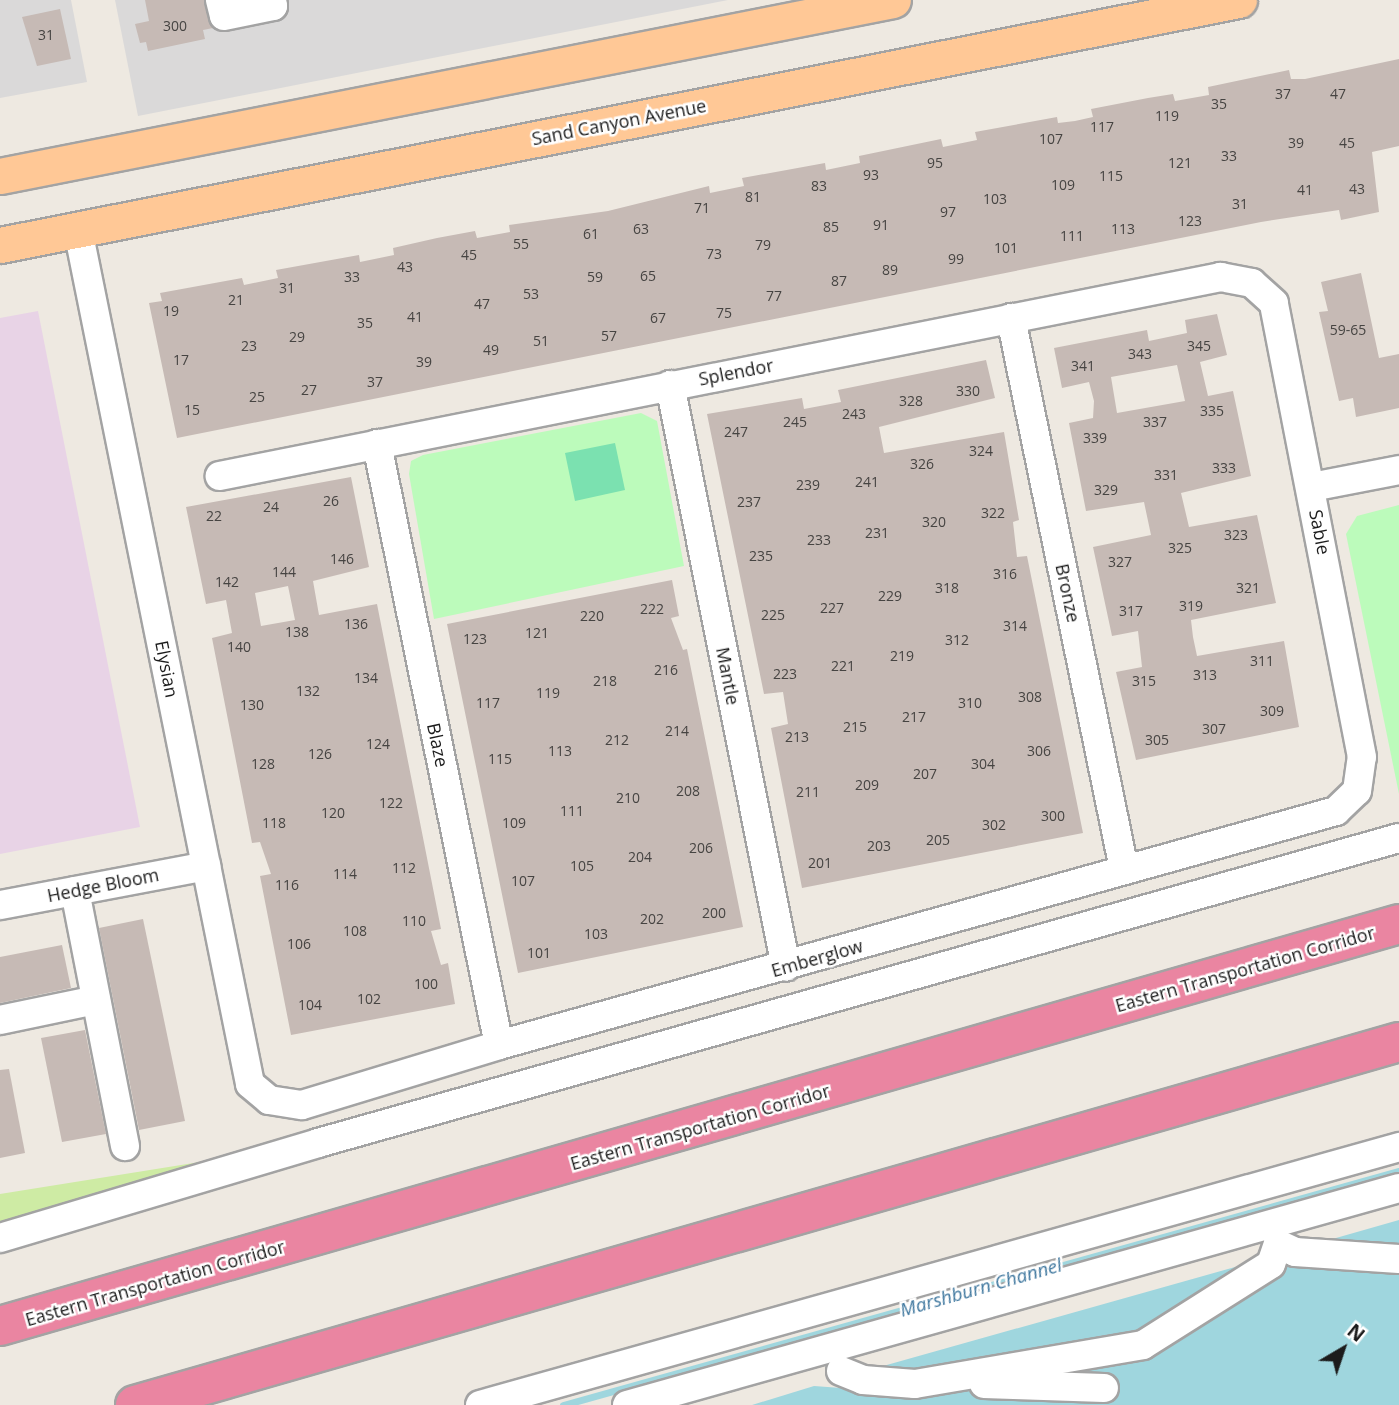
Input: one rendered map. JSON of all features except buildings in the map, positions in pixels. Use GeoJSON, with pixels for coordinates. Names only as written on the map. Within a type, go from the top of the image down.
{"type":"FeatureCollection","features":[{"type":"Feature","properties":{"kind":"highway","name":"Eastern Transportation Corridor"},"geometry":{"type":"LineString","coordinates":[[0,1326],[1399,924]]}},
{"type":"Feature","properties":{"kind":"highway"},"geometry":{"type":"LineString","coordinates":[[135,1405],[1399,1042]]}},
{"type":"Feature","properties":{"kind":"main road"},"geometry":{"type":"LineString","coordinates":[[0,176],[893,0]]}},
{"type":"Feature","properties":{"kind":"main road","name":"Sand Canyon Avenue"},"geometry":{"type":"LineString","coordinates":[[0,245],[1239,0]]}},
{"type":"Feature","properties":{"kind":"street"},"geometry":{"type":"LineString","coordinates":[[220,0],[224,16],[273,6],[272,0]]}},
{"type":"Feature","properties":{"kind":"street","name":"Elysian"},"geometry":{"type":"LineString","coordinates":[[78,230],[250,1084],[269,1100]]}},
{"type":"Feature","properties":{"kind":"street","name":"Splendor"},"geometry":{"type":"LineString","coordinates":[[219,475],[1221,277],[1252,283]]}},
{"type":"Feature","properties":{"kind":"street","name":"Sable"},"geometry":{"type":"LineString","coordinates":[[1252,283],[1274,303],[1362,757],[1357,791]]}},
{"type":"Feature","properties":{"kind":"street","name":"Bronze"},"geometry":{"type":"LineString","coordinates":[[1011,318],[1124,869]]}},
{"type":"Feature","properties":{"kind":"street","name":"Mantle"},"geometry":{"type":"LineString","coordinates":[[670,385],[786,967]]}},
{"type":"Feature","properties":{"kind":"street","name":"Blaze"},"geometry":{"type":"LineString","coordinates":[[377,444],[499,1045]]}},
{"type":"Feature","properties":{"kind":"street"},"geometry":{"type":"LineString","coordinates":[[1311,487],[1399,470]]}},
{"type":"Feature","properties":{"kind":"street","name":"Emberglow"},"geometry":{"type":"LineString","coordinates":[[269,1100],[302,1105],[499,1045],[786,967],[1336,811],[1357,791]]}},
{"type":"Feature","properties":{"kind":"street"},"geometry":{"type":"LineString","coordinates":[[0,1237],[318,1143],[1242,886],[1399,838]]}},
{"type":"Feature","properties":{"kind":"street","name":"Hedge Bloom"},"geometry":{"type":"LineString","coordinates":[[0,905],[206,866]]}},
{"type":"Feature","properties":{"kind":"street"},"geometry":{"type":"LineString","coordinates":[[75,891],[125,1146]]}},
{"type":"Feature","properties":{"kind":"street"},"geometry":{"type":"LineString","coordinates":[[0,1020],[96,1000]]}},
{"type":"Feature","properties":{"kind":"street"},"geometry":{"type":"LineString","coordinates":[[480,1405],[1399,1147]]}},
{"type":"Feature","properties":{"kind":"street"},"geometry":{"type":"LineString","coordinates":[[627,1405],[1399,1188]]}},
{"type":"Feature","properties":{"kind":"street"},"geometry":{"type":"LineString","coordinates":[[926,1382],[1143,1345],[1271,1264],[1278,1244],[1295,1252],[1399,1259]]}},
{"type":"Feature","properties":{"kind":"street"},"geometry":{"type":"LineString","coordinates":[[841,1371],[863,1380],[1104,1388]]}},
{"type":"Feature","properties":{"kind":"shaded area"},"geometry":{"type":"Polygon","coordinates":[[[0,0],[71,0],[87,82],[0,98],[0,0]]]}},
{"type":"Feature","properties":{"kind":"shaded area"},"geometry":{"type":"Polygon","coordinates":[[[115,0],[728,0],[138,116],[115,0]]]}},
{"type":"Feature","properties":{"kind":"shaded area"},"geometry":{"type":"Polygon","coordinates":[[[38,311],[140,827],[0,854],[0,318],[38,311]]]}},
{"type":"Feature","properties":{"kind":"green space"},"geometry":{"type":"Polygon","coordinates":[[[641,413],[657,421],[684,566],[434,619],[409,474],[411,461],[423,455],[641,413]]]}},
{"type":"Feature","properties":{"kind":"green space"},"geometry":{"type":"Polygon","coordinates":[[[615,443],[625,490],[575,501],[565,453],[615,443]]]}},
{"type":"Feature","properties":{"kind":"green space"},"geometry":{"type":"Polygon","coordinates":[[[1399,505],[1399,794],[1346,534],[1357,516],[1399,505]]]}},
{"type":"Feature","properties":{"kind":"green space"},"geometry":{"type":"Polygon","coordinates":[[[318,1143],[0,1234],[0,1194],[318,1143]]]}},
{"type":"Feature","properties":{"kind":"water"},"geometry":{"type":"Polygon","coordinates":[[[1399,1220],[1399,1405],[752,1405],[814,1386],[868,1390],[869,1370],[1260,1260],[1272,1272],[1306,1261],[1308,1246],[1399,1220]]]}},
{"type":"Feature","properties":{"kind":"waterway","name":"Marshburn Channel"},"geometry":{"type":"LineString","coordinates":[[563,1405],[1399,1171]]}}]}
